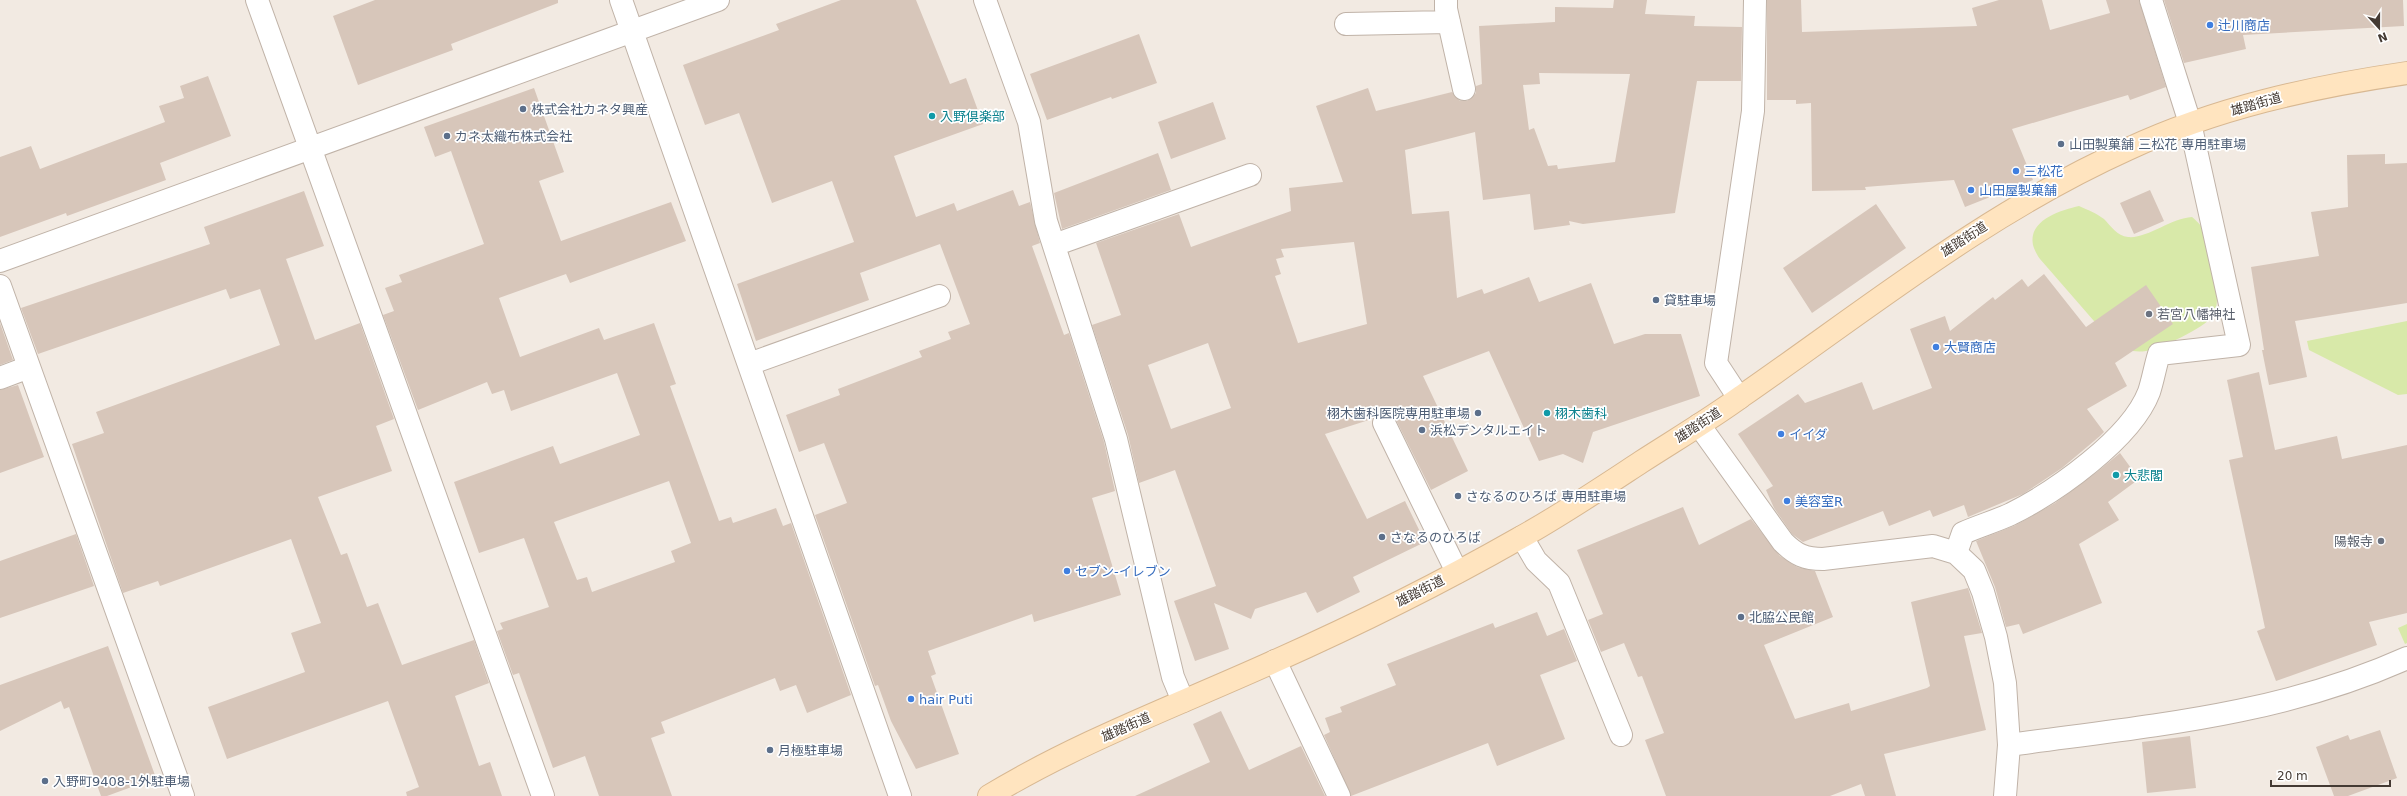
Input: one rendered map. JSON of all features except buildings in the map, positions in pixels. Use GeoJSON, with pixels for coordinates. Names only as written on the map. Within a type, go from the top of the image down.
{"type":"FeatureCollection","features":[{"type":"Feature","properties":{"kind":"street"},"geometry":{"type":"LineString","coordinates":[[257,0],[542,796]]}},
{"type":"Feature","properties":{"kind":"street"},"geometry":{"type":"LineString","coordinates":[[621,0],[900,796]]}},
{"type":"Feature","properties":{"kind":"street"},"geometry":{"type":"LineString","coordinates":[[0,261],[718,0]]}},
{"type":"Feature","properties":{"kind":"street"},"geometry":{"type":"LineString","coordinates":[[985,0],[1029,122],[1046,221],[1116,439],[1173,677],[1183,701]]}},
{"type":"Feature","properties":{"kind":"street"},"geometry":{"type":"LineString","coordinates":[[1446,0],[1449,22],[1464,89]]}},
{"type":"Feature","properties":{"kind":"street"},"geometry":{"type":"LineString","coordinates":[[1740,398],[1716,363],[1753,111],[1755,0]]}},
{"type":"Feature","properties":{"kind":"street"},"geometry":{"type":"LineString","coordinates":[[1956,553],[1963,533],[2011,514],[2062,482],[2098,455],[2128,428],[2148,393],[2159,354],[2239,345],[2190,123],[2151,0]]}},
{"type":"Feature","properties":{"kind":"street"},"geometry":{"type":"LineString","coordinates":[[1346,24],[1449,22]]}},
{"type":"Feature","properties":{"kind":"street","name":"雄踏街道"},"geometry":{"type":"LineString","coordinates":[[989,796],[1012,790],[1042,766],[1183,701],[1275,661],[1457,572],[1522,537],[1740,398],[1943,252],[1988,223],[2081,171],[2129,148],[2190,123],[2310,89],[2407,73]]}},
{"type":"Feature","properties":{"kind":"street"},"geometry":{"type":"LineString","coordinates":[[1054,245],[1250,175]]}},
{"type":"Feature","properties":{"kind":"street"},"geometry":{"type":"LineString","coordinates":[[0,286],[183,796]]}},
{"type":"Feature","properties":{"kind":"street"},"geometry":{"type":"LineString","coordinates":[[749,364],[939,296]]}},
{"type":"Feature","properties":{"kind":"street"},"geometry":{"type":"LineString","coordinates":[[0,378],[29,367]]}},
{"type":"Feature","properties":{"kind":"street"},"geometry":{"type":"LineString","coordinates":[[1384,423],[1457,572]]}},
{"type":"Feature","properties":{"kind":"street"},"geometry":{"type":"LineString","coordinates":[[1699,425],[1783,542],[1793,552],[1806,559],[1823,559],[1933,546],[1956,553],[1974,570],[1983,592],[1996,637],[2005,683],[2009,745],[2005,796]]}},
{"type":"Feature","properties":{"kind":"street"},"geometry":{"type":"LineString","coordinates":[[1522,537],[1536,561],[1559,583],[1622,736]]}},
{"type":"Feature","properties":{"kind":"street"},"geometry":{"type":"LineString","coordinates":[[2009,745],[2221,716],[2262,708],[2344,684],[2407,658]]}},
{"type":"Feature","properties":{"kind":"street"},"geometry":{"type":"LineString","coordinates":[[1275,661],[1339,796]]}},
{"type":"Feature","properties":{"kind":"green space"},"geometry":{"type":"Polygon","coordinates":[[[2079,206],[2104,219],[2117,233],[2128,237],[2143,235],[2184,218],[2192,217],[2203,228],[2211,251],[2217,288],[2216,309],[2213,316],[2192,332],[2171,342],[2146,351],[2133,351],[2114,344],[2040,259],[2033,245],[2033,236],[2041,223],[2055,214],[2079,206]]]}},
{"type":"Feature","properties":{"kind":"green space"},"geometry":{"type":"Polygon","coordinates":[[[2407,321],[2407,394],[2398,395],[2309,350],[2307,341],[2407,321]]]}},
{"type":"Feature","properties":{"kind":"green space"},"geometry":{"type":"Polygon","coordinates":[[[2407,624],[2407,643],[2405,644],[2398,628],[2407,624]]]}},
{"type":"Feature","properties":{"kind":"place","name":"辻川商店"},"geometry":{"type":"Point","coordinates":[2210,25]}},
{"type":"Feature","properties":{"kind":"place","name":"株式会社カネタ興産"},"geometry":{"type":"Point","coordinates":[523,109]}},
{"type":"Feature","properties":{"kind":"place","name":"入野倶楽部"},"geometry":{"type":"Point","coordinates":[932,116]}},
{"type":"Feature","properties":{"kind":"place","name":"カネ太織布株式会社"},"geometry":{"type":"Point","coordinates":[447,136]}},
{"type":"Feature","properties":{"kind":"place","name":"山田製菓舗 三松花 専用駐車場"},"geometry":{"type":"Point","coordinates":[2061,144]}},
{"type":"Feature","properties":{"kind":"place","name":"三松花"},"geometry":{"type":"Point","coordinates":[2016,171]}},
{"type":"Feature","properties":{"kind":"place","name":"山田屋製菓舗"},"geometry":{"type":"Point","coordinates":[1971,190]}},
{"type":"Feature","properties":{"kind":"place","name":"貸駐車場"},"geometry":{"type":"Point","coordinates":[1656,300]}},
{"type":"Feature","properties":{"kind":"place","name":"若宮八幡神社"},"geometry":{"type":"Point","coordinates":[2149,314]}},
{"type":"Feature","properties":{"kind":"place","name":"大賢商店"},"geometry":{"type":"Point","coordinates":[1936,347]}},
{"type":"Feature","properties":{"kind":"place","name":"栩木歯科医院専用駐車場"},"geometry":{"type":"Point","coordinates":[1478,413]}},
{"type":"Feature","properties":{"kind":"place","name":"栩木歯科"},"geometry":{"type":"Point","coordinates":[1547,413]}},
{"type":"Feature","properties":{"kind":"place","name":"浜松デンタルエイト"},"geometry":{"type":"Point","coordinates":[1422,430]}},
{"type":"Feature","properties":{"kind":"place","name":"イイダ"},"geometry":{"type":"Point","coordinates":[1781,434]}},
{"type":"Feature","properties":{"kind":"place","name":"大悲閣"},"geometry":{"type":"Point","coordinates":[2116,475]}},
{"type":"Feature","properties":{"kind":"place","name":"さなるのひろば 専用駐車場"},"geometry":{"type":"Point","coordinates":[1458,496]}},
{"type":"Feature","properties":{"kind":"place","name":"美容室R"},"geometry":{"type":"Point","coordinates":[1787,501]}},
{"type":"Feature","properties":{"kind":"place","name":"さなるのひろば"},"geometry":{"type":"Point","coordinates":[1382,537]}},
{"type":"Feature","properties":{"kind":"place","name":"陽報寺"},"geometry":{"type":"Point","coordinates":[2381,541]}},
{"type":"Feature","properties":{"kind":"place","name":"セブン-イレブン"},"geometry":{"type":"Point","coordinates":[1067,571]}},
{"type":"Feature","properties":{"kind":"place","name":"北脇公民館"},"geometry":{"type":"Point","coordinates":[1741,617]}},
{"type":"Feature","properties":{"kind":"place","name":"hair Puti"},"geometry":{"type":"Point","coordinates":[911,699]}},
{"type":"Feature","properties":{"kind":"place","name":"月極駐車場"},"geometry":{"type":"Point","coordinates":[770,750]}},
{"type":"Feature","properties":{"kind":"place","name":"入野町9408-1外駐車場"},"geometry":{"type":"Point","coordinates":[45,781]}}]}
